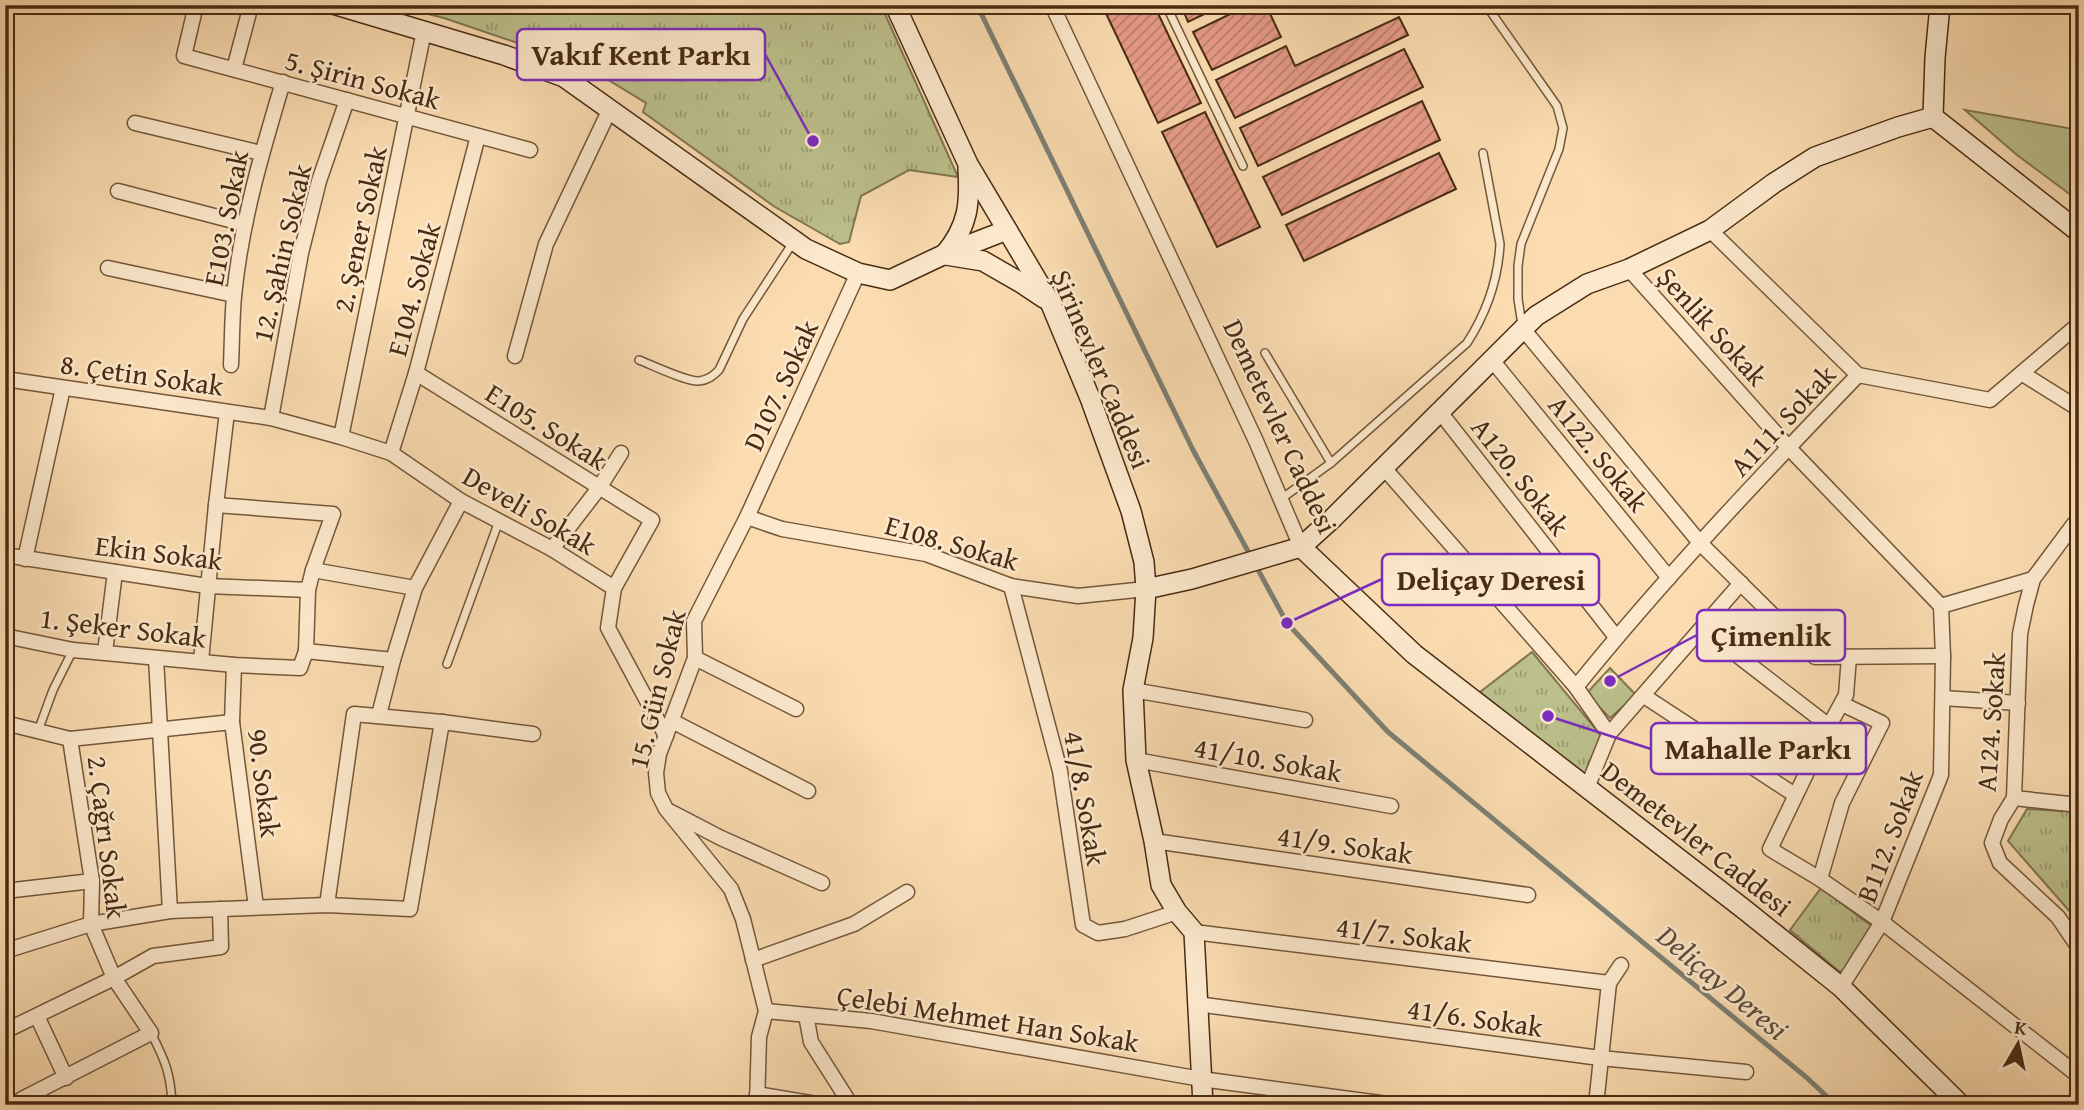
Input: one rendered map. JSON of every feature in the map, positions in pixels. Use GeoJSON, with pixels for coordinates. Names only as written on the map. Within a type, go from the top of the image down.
{"type":"FeatureCollection","features":[{"type":"Feature","properties":{"kind":"main road"},"geometry":{"type":"LineString","coordinates":[[336,5],[504,55],[564,78],[806,248],[858,273],[890,280],[945,254],[1007,230]]}},
{"type":"Feature","properties":{"kind":"main road","name":"Şirinevler Caddesi"},"geometry":{"type":"LineString","coordinates":[[895,5],[968,164],[1050,302],[1090,398],[1130,511],[1144,562],[1146,589],[1143,638],[1133,690],[1136,760],[1161,885],[1177,912],[1194,932]]}},
{"type":"Feature","properties":{"kind":"main road"},"geometry":{"type":"LineString","coordinates":[[1933,117],[1940,5]]}},
{"type":"Feature","properties":{"kind":"main road"},"geometry":{"type":"LineString","coordinates":[[1146,589],[1192,579],[1295,548],[1384,468],[1536,316],[1587,284],[1629,269],[1710,230],[1815,157],[1933,117]]}},
{"type":"Feature","properties":{"kind":"main road"},"geometry":{"type":"LineString","coordinates":[[1933,117],[2079,232]]}},
{"type":"Feature","properties":{"kind":"main road"},"geometry":{"type":"LineString","coordinates":[[945,254],[964,226],[970,194],[968,164]]}},
{"type":"Feature","properties":{"kind":"main road"},"geometry":{"type":"LineString","coordinates":[[945,254],[983,261],[1050,302]]}},
{"type":"Feature","properties":{"kind":"main road","name":"Demetevler Caddesi"},"geometry":{"type":"LineString","coordinates":[[1295,548],[1414,654],[1841,987],[1961,1105]]}},
{"type":"Feature","properties":{"kind":"main road"},"geometry":{"type":"LineString","coordinates":[[1194,932],[1203,1105]]}},
{"type":"Feature","properties":{"kind":"street","name":"5. Şirin Sokak"},"geometry":{"type":"LineString","coordinates":[[196,5],[184,56],[530,150]]}},
{"type":"Feature","properties":{"kind":"street"},"geometry":{"type":"LineString","coordinates":[[234,69],[251,5]]}},
{"type":"Feature","properties":{"kind":"street","name":"Demetevler Caddesi"},"geometry":{"type":"LineString","coordinates":[[1052,5],[1281,500],[1295,548]]}},
{"type":"Feature","properties":{"kind":"street","name":"2. Şener Sokak"},"geometry":{"type":"LineString","coordinates":[[341,437],[424,32]]}},
{"type":"Feature","properties":{"kind":"street","name":"E103. Sokak"},"geometry":{"type":"LineString","coordinates":[[231,365],[234,295],[245,223],[261,153],[283,82]]}},
{"type":"Feature","properties":{"kind":"street","name":"12. Şahin Sokak"},"geometry":{"type":"LineString","coordinates":[[271,418],[301,253],[319,181],[347,100]]}},
{"type":"Feature","properties":{"kind":"street"},"geometry":{"type":"LineString","coordinates":[[515,356],[546,244],[609,111]]}},
{"type":"Feature","properties":{"kind":"street"},"geometry":{"type":"LineString","coordinates":[[135,123],[261,153]]}},
{"type":"Feature","properties":{"kind":"street","name":"E104. Sokak"},"geometry":{"type":"LineString","coordinates":[[391,453],[416,373],[478,136]]}},
{"type":"Feature","properties":{"kind":"street"},"geometry":{"type":"LineString","coordinates":[[118,191],[245,223]]}},
{"type":"Feature","properties":{"kind":"street"},"geometry":{"type":"LineString","coordinates":[[1710,230],[1858,375]]}},
{"type":"Feature","properties":{"kind":"street"},"geometry":{"type":"LineString","coordinates":[[108,268],[234,295]]}},
{"type":"Feature","properties":{"kind":"street","name":"Şenlik Sokak"},"geometry":{"type":"LineString","coordinates":[[1629,269],[1788,447]]}},
{"type":"Feature","properties":{"kind":"street","name":"D107. Sokak"},"geometry":{"type":"LineString","coordinates":[[747,517],[858,273]]}},
{"type":"Feature","properties":{"kind":"street","name":"A111. Sokak"},"geometry":{"type":"LineString","coordinates":[[1576,687],[1669,578],[1788,447],[1858,375],[1990,400],[2079,324]]}},
{"type":"Feature","properties":{"kind":"street"},"geometry":{"type":"LineString","coordinates":[[1523,329],[1700,544],[1815,657],[1943,656]]}},
{"type":"Feature","properties":{"kind":"street","name":"A122. Sokak"},"geometry":{"type":"LineString","coordinates":[[1492,360],[1669,578]]}},
{"type":"Feature","properties":{"kind":"street","name":"E105. Sokak"},"geometry":{"type":"LineString","coordinates":[[416,373],[652,520],[614,588]]}},
{"type":"Feature","properties":{"kind":"street"},"geometry":{"type":"LineString","coordinates":[[2023,374],[2079,409]]}},
{"type":"Feature","properties":{"kind":"street","name":"8. Çetin Sokak"},"geometry":{"type":"LineString","coordinates":[[5,379],[271,418]]}},
{"type":"Feature","properties":{"kind":"street"},"geometry":{"type":"LineString","coordinates":[[25,559],[63,387]]}},
{"type":"Feature","properties":{"kind":"street"},"geometry":{"type":"LineString","coordinates":[[201,661],[207,586],[228,412]]}},
{"type":"Feature","properties":{"kind":"street","name":"A120. Sokak"},"geometry":{"type":"LineString","coordinates":[[1440,412],[1616,637]]}},
{"type":"Feature","properties":{"kind":"street","name":"Develi Sokak"},"geometry":{"type":"LineString","coordinates":[[271,418],[391,453],[461,501],[552,550],[614,588],[608,628],[666,736]]}},
{"type":"Feature","properties":{"kind":"street"},"geometry":{"type":"LineString","coordinates":[[1788,447],[1941,606],[2033,579]]}},
{"type":"Feature","properties":{"kind":"street"},"geometry":{"type":"LineString","coordinates":[[552,550],[599,488],[621,453]]}},
{"type":"Feature","properties":{"kind":"street"},"geometry":{"type":"LineString","coordinates":[[1384,468],[1576,687],[1609,734]]}},
{"type":"Feature","properties":{"kind":"street"},"geometry":{"type":"LineString","coordinates":[[379,715],[415,588],[461,501]]}},
{"type":"Feature","properties":{"kind":"street"},"geometry":{"type":"LineString","coordinates":[[216,505],[333,514],[308,590],[306,651],[393,660]]}},
{"type":"Feature","properties":{"kind":"street","name":"E108. Sokak"},"geometry":{"type":"LineString","coordinates":[[747,517],[782,529],[926,554],[1012,586],[1078,596],[1146,589]]}},
{"type":"Feature","properties":{"kind":"street","name":"15. Gün Sokak"},"geometry":{"type":"LineString","coordinates":[[747,517],[694,621],[695,658],[659,754],[656,773],[658,793],[666,809],[731,889],[743,919],[766,1011],[760,1037],[757,1100]]}},
{"type":"Feature","properties":{"kind":"street","name":"A124. Sokak"},"geometry":{"type":"LineString","coordinates":[[2079,522],[2074,524],[2033,579],[2020,634],[2014,797],[2001,819],[1992,844],[2000,863],[2058,917],[2079,948]]}},
{"type":"Feature","properties":{"kind":"street","name":"Ekin Sokak"},"geometry":{"type":"LineString","coordinates":[[5,555],[207,586],[308,590]]}},
{"type":"Feature","properties":{"kind":"street"},"geometry":{"type":"LineString","coordinates":[[313,570],[415,588]]}},
{"type":"Feature","properties":{"kind":"street"},"geometry":{"type":"LineString","coordinates":[[105,652],[116,572]]}},
{"type":"Feature","properties":{"kind":"street"},"geometry":{"type":"LineString","coordinates":[[1587,788],[1609,734],[1741,583]]}},
{"type":"Feature","properties":{"kind":"street","name":"41/8. Sokak"},"geometry":{"type":"LineString","coordinates":[[1012,586],[1060,771],[1083,925],[1098,933],[1125,929],[1177,912]]}},
{"type":"Feature","properties":{"kind":"street","name":"B112. Sokak"},"geometry":{"type":"LineString","coordinates":[[1841,987],[1882,922],[1941,775],[1941,606]]}},
{"type":"Feature","properties":{"kind":"street"},"geometry":{"type":"LineString","coordinates":[[1702,628],[1829,726]]}},
{"type":"Feature","properties":{"kind":"street","name":"1. Şeker Sokak"},"geometry":{"type":"LineString","coordinates":[[5,636],[73,650],[234,665],[300,668],[306,651]]}},
{"type":"Feature","properties":{"kind":"street"},"geometry":{"type":"LineString","coordinates":[[1849,657],[1846,695],[1770,849],[1820,879],[1882,922],[2079,1076]]}},
{"type":"Feature","properties":{"kind":"street"},"geometry":{"type":"LineString","coordinates":[[156,658],[170,911]]}},
{"type":"Feature","properties":{"kind":"street"},"geometry":{"type":"LineString","coordinates":[[695,658],[796,709]]}},
{"type":"Feature","properties":{"kind":"street","name":"90. Sokak"},"geometry":{"type":"LineString","coordinates":[[234,665],[232,722],[256,907]]}},
{"type":"Feature","properties":{"kind":"street"},"geometry":{"type":"LineString","coordinates":[[1133,690],[1305,720]]}},
{"type":"Feature","properties":{"kind":"street"},"geometry":{"type":"LineString","coordinates":[[1644,696],[1795,795]]}},
{"type":"Feature","properties":{"kind":"street"},"geometry":{"type":"LineString","coordinates":[[1942,698],[2018,703]]}},
{"type":"Feature","properties":{"kind":"street"},"geometry":{"type":"LineString","coordinates":[[1820,879],[1842,803],[1882,723],[1842,704]]}},
{"type":"Feature","properties":{"kind":"street"},"geometry":{"type":"LineString","coordinates":[[327,905],[354,714],[533,734]]}},
{"type":"Feature","properties":{"kind":"street"},"geometry":{"type":"LineString","coordinates":[[672,721],[808,791]]}},
{"type":"Feature","properties":{"kind":"street"},"geometry":{"type":"LineString","coordinates":[[5,723],[71,739],[232,722]]}},
{"type":"Feature","properties":{"kind":"street"},"geometry":{"type":"LineString","coordinates":[[5,951],[91,924],[170,911],[327,905],[410,909],[442,722]]}},
{"type":"Feature","properties":{"kind":"street","name":"2. Çağrı Sokak"},"geometry":{"type":"LineString","coordinates":[[71,739],[92,881],[91,924],[114,978],[151,1033]]}},
{"type":"Feature","properties":{"kind":"street","name":"41/10. Sokak"},"geometry":{"type":"LineString","coordinates":[[1136,760],[1391,806]]}},
{"type":"Feature","properties":{"kind":"street"},"geometry":{"type":"LineString","coordinates":[[2014,797],[2079,805]]}},
{"type":"Feature","properties":{"kind":"street"},"geometry":{"type":"LineString","coordinates":[[666,809],[720,838],[822,883]]}},
{"type":"Feature","properties":{"kind":"street","name":"41/9. Sokak"},"geometry":{"type":"LineString","coordinates":[[1154,841],[1528,895]]}},
{"type":"Feature","properties":{"kind":"street"},"geometry":{"type":"LineString","coordinates":[[5,891],[92,881]]}},
{"type":"Feature","properties":{"kind":"street"},"geometry":{"type":"LineString","coordinates":[[752,960],[854,924],[907,892]]}},
{"type":"Feature","properties":{"kind":"street"},"geometry":{"type":"LineString","coordinates":[[5,1031],[153,957],[221,947],[220,909]]}},
{"type":"Feature","properties":{"kind":"street","name":"41/7. Sokak"},"geometry":{"type":"LineString","coordinates":[[1194,932],[1609,983]]}},
{"type":"Feature","properties":{"kind":"street"},"geometry":{"type":"LineString","coordinates":[[1596,1105],[1609,983],[1621,965]]}},
{"type":"Feature","properties":{"kind":"street","name":"41/6. Sokak"},"geometry":{"type":"LineString","coordinates":[[1198,1004],[1601,1058],[1746,1072]]}},
{"type":"Feature","properties":{"kind":"street","name":"Çelebi Mehmet Han Sokak"},"geometry":{"type":"LineString","coordinates":[[766,1011],[871,1021],[1201,1079],[1395,1105]]}},
{"type":"Feature","properties":{"kind":"street"},"geometry":{"type":"LineString","coordinates":[[806,1015],[811,1042],[851,1105]]}},
{"type":"Feature","properties":{"kind":"street"},"geometry":{"type":"LineString","coordinates":[[37,1016],[66,1078]]}},
{"type":"Feature","properties":{"kind":"street"},"geometry":{"type":"LineString","coordinates":[[22,1099],[151,1033]]}},
{"type":"Feature","properties":{"kind":"street"},"geometry":{"type":"LineString","coordinates":[[2067,1105],[2079,1099]]}},
{"type":"Feature","properties":{"kind":"street"},"geometry":{"type":"LineString","coordinates":[[757,1100],[822,1105]]}},
{"type":"Feature","properties":{"kind":"lane"},"geometry":{"type":"LineString","coordinates":[[1166,5],[1243,166]]}},
{"type":"Feature","properties":{"kind":"lane"},"geometry":{"type":"LineString","coordinates":[[1486,5],[1556,106],[1563,128],[1559,149],[1521,244],[1518,299],[1523,329]]}},
{"type":"Feature","properties":{"kind":"lane"},"geometry":{"type":"LineString","coordinates":[[1281,500],[1331,463],[1467,343],[1483,317],[1494,288],[1500,244],[1483,153]]}},
{"type":"Feature","properties":{"kind":"lane"},"geometry":{"type":"LineString","coordinates":[[639,360],[693,381],[714,375],[719,370],[743,319],[794,240]]}},
{"type":"Feature","properties":{"kind":"lane"},"geometry":{"type":"LineString","coordinates":[[1265,353],[1331,463]]}},
{"type":"Feature","properties":{"kind":"lane"},"geometry":{"type":"LineString","coordinates":[[447,664],[499,521]]}},
{"type":"Feature","properties":{"kind":"lane"},"geometry":{"type":"LineString","coordinates":[[38,732],[53,690],[73,650]]}},
{"type":"Feature","properties":{"kind":"lane"},"geometry":{"type":"LineString","coordinates":[[151,1033],[166,1062],[172,1105]]}},
{"type":"Feature","properties":{"kind":"green space"},"geometry":{"type":"Polygon","coordinates":[[[392,5],[881,5],[958,177],[909,170],[861,196],[849,242],[840,244],[775,207],[643,112],[646,103],[585,66],[444,18],[392,5]]]}},
{"type":"Feature","properties":{"kind":"green space"},"geometry":{"type":"Polygon","coordinates":[[[1965,110],[2079,130],[2079,201],[2017,155],[1965,110]]]}},
{"type":"Feature","properties":{"kind":"green space"},"geometry":{"type":"Polygon","coordinates":[[[1532,652],[1604,739],[1585,774],[1480,692],[1532,652]]]}},
{"type":"Feature","properties":{"kind":"green space"},"geometry":{"type":"Polygon","coordinates":[[[1610,668],[1636,695],[1610,718],[1586,694],[1610,668]]]}},
{"type":"Feature","properties":{"kind":"green space"},"geometry":{"type":"Polygon","coordinates":[[[2027,809],[2079,812],[2079,922],[2008,841],[2027,809]]]}},
{"type":"Feature","properties":{"kind":"green space"},"geometry":{"type":"Polygon","coordinates":[[[1821,888],[1873,927],[1841,973],[1790,930],[1821,888]]]}},
{"type":"Feature","properties":{"kind":"building"},"geometry":{"type":"Polygon","coordinates":[[[1102,5],[1154,5],[1201,103],[1158,123],[1102,5]]]}},
{"type":"Feature","properties":{"kind":"building"},"geometry":{"type":"Polygon","coordinates":[[[1181,5],[1223,5],[1188,22],[1181,5]]]}},
{"type":"Feature","properties":{"kind":"building"},"geometry":{"type":"Polygon","coordinates":[[[1249,5],[1266,5],[1281,37],[1212,70],[1193,32],[1249,5]]]}},
{"type":"Feature","properties":{"kind":"building"},"geometry":{"type":"Polygon","coordinates":[[[1399,17],[1408,35],[1235,118],[1216,80],[1286,46],[1295,66],[1399,17]]]}},
{"type":"Feature","properties":{"kind":"building"},"geometry":{"type":"Polygon","coordinates":[[[1404,49],[1423,87],[1258,166],[1240,128],[1404,49]]]}},
{"type":"Feature","properties":{"kind":"building"},"geometry":{"type":"Polygon","coordinates":[[[1422,101],[1440,140],[1282,215],[1263,177],[1422,101]]]}},
{"type":"Feature","properties":{"kind":"building"},"geometry":{"type":"Polygon","coordinates":[[[1205,112],[1260,227],[1217,247],[1162,132],[1205,112]]]}},
{"type":"Feature","properties":{"kind":"building"},"geometry":{"type":"Polygon","coordinates":[[[1439,153],[1456,189],[1304,261],[1286,225],[1439,153]]]}},
{"type":"Feature","properties":{"kind":"waterway","name":"Deliçay Deresi"},"geometry":{"type":"LineString","coordinates":[[977,5],[1193,450],[1287,623],[1388,732],[1806,1077],[1836,1105]]}},
{"type":"Feature","properties":{"kind":"place","name":"Vakıf Kent Parkı"},"geometry":{"type":"Point","coordinates":[813,141]}},
{"type":"Feature","properties":{"kind":"place","name":"Deliçay Deresi"},"geometry":{"type":"Point","coordinates":[1287,623]}},
{"type":"Feature","properties":{"kind":"place","name":"Çimenlik"},"geometry":{"type":"Point","coordinates":[1610,681]}},
{"type":"Feature","properties":{"kind":"place","name":"Mahalle Parkı"},"geometry":{"type":"Point","coordinates":[1548,716]}}]}
